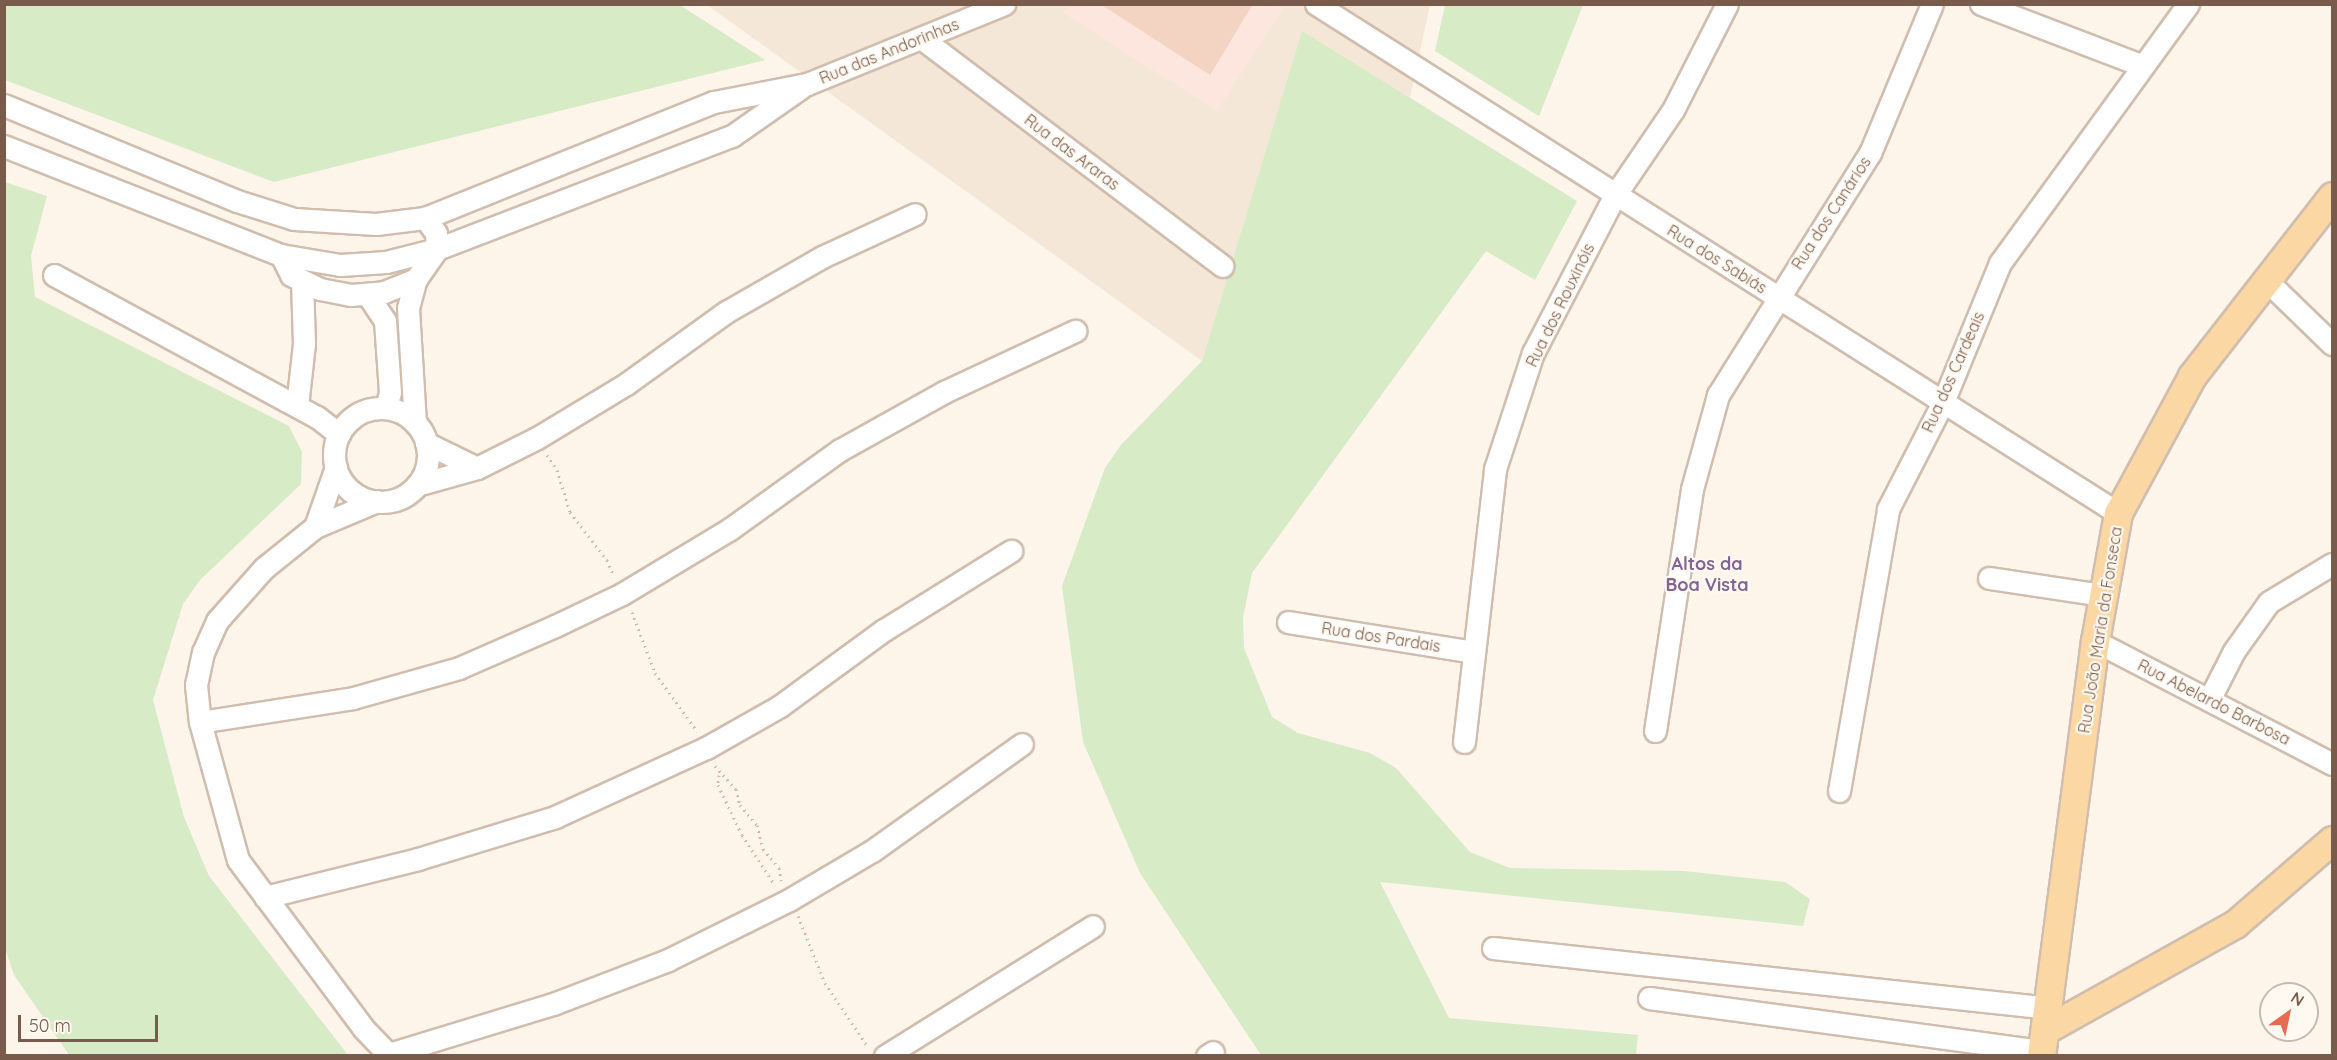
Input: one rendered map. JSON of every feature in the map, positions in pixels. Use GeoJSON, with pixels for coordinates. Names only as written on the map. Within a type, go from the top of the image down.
{"type":"FeatureCollection","features":[{"type":"Feature","properties":{"kind":"main road","name":"Rua João Maria da Fonseca"},"geometry":{"type":"LineString","coordinates":[[2046,1026],[2095,641],[2118,513],[2192,376],[2332,196]]}},
{"type":"Feature","properties":{"kind":"main road"},"geometry":{"type":"LineString","coordinates":[[2046,1026],[2235,924],[2332,840]]}},
{"type":"Feature","properties":{"kind":"main road"},"geometry":{"type":"LineString","coordinates":[[2046,1026],[2078,1010]]}},
{"type":"Feature","properties":{"kind":"street","name":"Rua das Andorinhas"},"geometry":{"type":"LineString","coordinates":[[807,84],[1004,4]]}},
{"type":"Feature","properties":{"kind":"street","name":"Rua dos Sabiás"},"geometry":{"type":"LineString","coordinates":[[1316,4],[2118,513]]}},
{"type":"Feature","properties":{"kind":"street","name":"Rua dos Rouxinóis"},"geometry":{"type":"LineString","coordinates":[[1464,742],[1495,469],[1533,352],[1615,195],[1672,110],[1727,4]]}},
{"type":"Feature","properties":{"kind":"street","name":"Rua dos Canários"},"geometry":{"type":"LineString","coordinates":[[1655,730],[1692,489],[1718,395],[1777,297],[1870,153],[1932,4]]}},
{"type":"Feature","properties":{"kind":"street"},"geometry":{"type":"LineString","coordinates":[[1981,4],[2141,65]]}},
{"type":"Feature","properties":{"kind":"street","name":"Rua dos Cardeais"},"geometry":{"type":"LineString","coordinates":[[1839,791],[1888,509],[1943,402],[2000,263],[2141,65],[2188,4]]}},
{"type":"Feature","properties":{"kind":"street","name":"Rua das Araras"},"geometry":{"type":"LineString","coordinates":[[921,38],[1223,266]]}},
{"type":"Feature","properties":{"kind":"street"},"geometry":{"type":"LineString","coordinates":[[4,105],[237,201],[294,219],[376,224],[425,218],[714,102],[807,84]]}},
{"type":"Feature","properties":{"kind":"street"},"geometry":{"type":"LineString","coordinates":[[4,147],[281,255],[340,265],[386,262],[437,249],[732,136],[807,84]]}},
{"type":"Feature","properties":{"kind":"street"},"geometry":{"type":"LineString","coordinates":[[915,214],[822,257],[755,295],[626,384],[537,438],[477,468],[417,485],[399,498],[376,501],[315,527],[264,568],[217,621],[203,652],[196,685],[200,722],[238,860],[363,1028],[390,1055],[553,1004],[668,960],[789,900],[872,851],[1022,744]]}},
{"type":"Feature","properties":{"kind":"street"},"geometry":{"type":"LineString","coordinates":[[417,485],[427,465],[426,443],[415,423],[408,308],[416,279],[437,249],[436,233],[425,218]]}},
{"type":"Feature","properties":{"kind":"street"},"geometry":{"type":"LineString","coordinates":[[281,255],[291,275],[335,293],[367,294],[416,279]]}},
{"type":"Feature","properties":{"kind":"street"},"geometry":{"type":"LineString","coordinates":[[54,275],[297,406],[339,434]]}},
{"type":"Feature","properties":{"kind":"street"},"geometry":{"type":"LineString","coordinates":[[297,406],[303,344],[302,281]]}},
{"type":"Feature","properties":{"kind":"street"},"geometry":{"type":"LineString","coordinates":[[2267,281],[2332,344]]}},
{"type":"Feature","properties":{"kind":"street"},"geometry":{"type":"LineString","coordinates":[[367,294],[385,321],[390,392],[386,408]]}},
{"type":"Feature","properties":{"kind":"street"},"geometry":{"type":"LineString","coordinates":[[200,722],[353,698],[459,668],[555,626],[622,594],[730,529],[840,450],[944,392],[1075,331]]}},
{"type":"Feature","properties":{"kind":"street"},"geometry":{"type":"LineString","coordinates":[[315,527],[336,467],[339,434],[354,417],[386,408],[415,423]]}},
{"type":"Feature","properties":{"kind":"street"},"geometry":{"type":"LineString","coordinates":[[426,443],[477,468]]}},
{"type":"Feature","properties":{"kind":"street"},"geometry":{"type":"LineString","coordinates":[[336,467],[347,486],[376,501]]}},
{"type":"Feature","properties":{"kind":"street"},"geometry":{"type":"LineString","coordinates":[[265,897],[418,860],[555,817],[695,753],[780,706],[884,630],[1011,551]]}},
{"type":"Feature","properties":{"kind":"street"},"geometry":{"type":"LineString","coordinates":[[2209,700],[2234,651],[2269,602],[2332,564]]}},
{"type":"Feature","properties":{"kind":"street"},"geometry":{"type":"LineString","coordinates":[[1989,578],[2103,595]]}},
{"type":"Feature","properties":{"kind":"street","name":"Rua dos Pardais"},"geometry":{"type":"LineString","coordinates":[[1288,622],[1474,652]]}},
{"type":"Feature","properties":{"kind":"street","name":"Rua Abelardo Barbosa"},"geometry":{"type":"LineString","coordinates":[[2095,641],[2332,764]]}},
{"type":"Feature","properties":{"kind":"street"},"geometry":{"type":"LineString","coordinates":[[885,1056],[1093,926]]}},
{"type":"Feature","properties":{"kind":"street"},"geometry":{"type":"LineString","coordinates":[[1493,948],[2046,1026]]}},
{"type":"Feature","properties":{"kind":"street"},"geometry":{"type":"LineString","coordinates":[[1649,998],[2046,1026]]}},
{"type":"Feature","properties":{"kind":"path"},"geometry":{"type":"LineString","coordinates":[[719,775],[736,789],[740,805],[757,825],[763,849],[779,868],[779,888],[772,884],[756,854],[742,835],[732,809],[718,786],[719,775]]}},
{"type":"Feature","properties":{"kind":"path"},"geometry":{"type":"LineString","coordinates":[[732,809],[740,805]]}},
{"type":"Feature","properties":{"kind":"path"},"geometry":{"type":"LineString","coordinates":[[756,854],[763,849]]}},
{"type":"Feature","properties":{"kind":"path"},"geometry":{"type":"LineString","coordinates":[[789,900],[810,938],[825,983],[874,1056]]}},
{"type":"Feature","properties":{"kind":"shaded area"},"geometry":{"type":"Polygon","coordinates":[[[1079,4],[1277,4],[1283,9],[1217,111],[1062,12],[1079,4]]]}},
{"type":"Feature","properties":{"kind":"shaded area"},"geometry":{"type":"Polygon","coordinates":[[[707,5],[1430,5],[1410,98],[1302,32],[1202,361],[707,5]]]}},
{"type":"Feature","properties":{"kind":"green space"},"geometry":{"type":"Polygon","coordinates":[[[4,5],[680,5],[765,60],[274,182],[5,80],[4,5]]]}},
{"type":"Feature","properties":{"kind":"green space"},"geometry":{"type":"Polygon","coordinates":[[[1445,5],[1583,5],[1539,116],[1435,51],[1445,5]]]}},
{"type":"Feature","properties":{"kind":"green space"},"geometry":{"type":"Polygon","coordinates":[[[1302,31],[1577,201],[1535,280],[1486,251],[1252,573],[1243,618],[1244,648],[1272,717],[1298,733],[1370,753],[1396,768],[1470,852],[1510,868],[1684,871],[1785,882],[1810,899],[1803,926],[1380,882],[1449,1018],[1638,1035],[1636,1055],[1261,1055],[1140,873],[1083,742],[1062,586],[1105,468],[1121,445],[1202,361],[1302,31]]]}},
{"type":"Feature","properties":{"kind":"green space"},"geometry":{"type":"Polygon","coordinates":[[[5,182],[47,196],[31,256],[35,297],[289,426],[302,452],[301,484],[200,580],[183,604],[153,700],[184,817],[209,876],[348,1055],[69,1055],[14,975],[4,945],[5,182]]]}},
{"type":"Feature","properties":{"kind":"building"},"geometry":{"type":"Polygon","coordinates":[[[1100,4],[1253,4],[1210,75],[1100,4]]]}},
{"type":"Feature","properties":{"kind":"district","name":"Altos da Boa Vista"},"geometry":{"type":"Point","coordinates":[1707,575]}}]}
